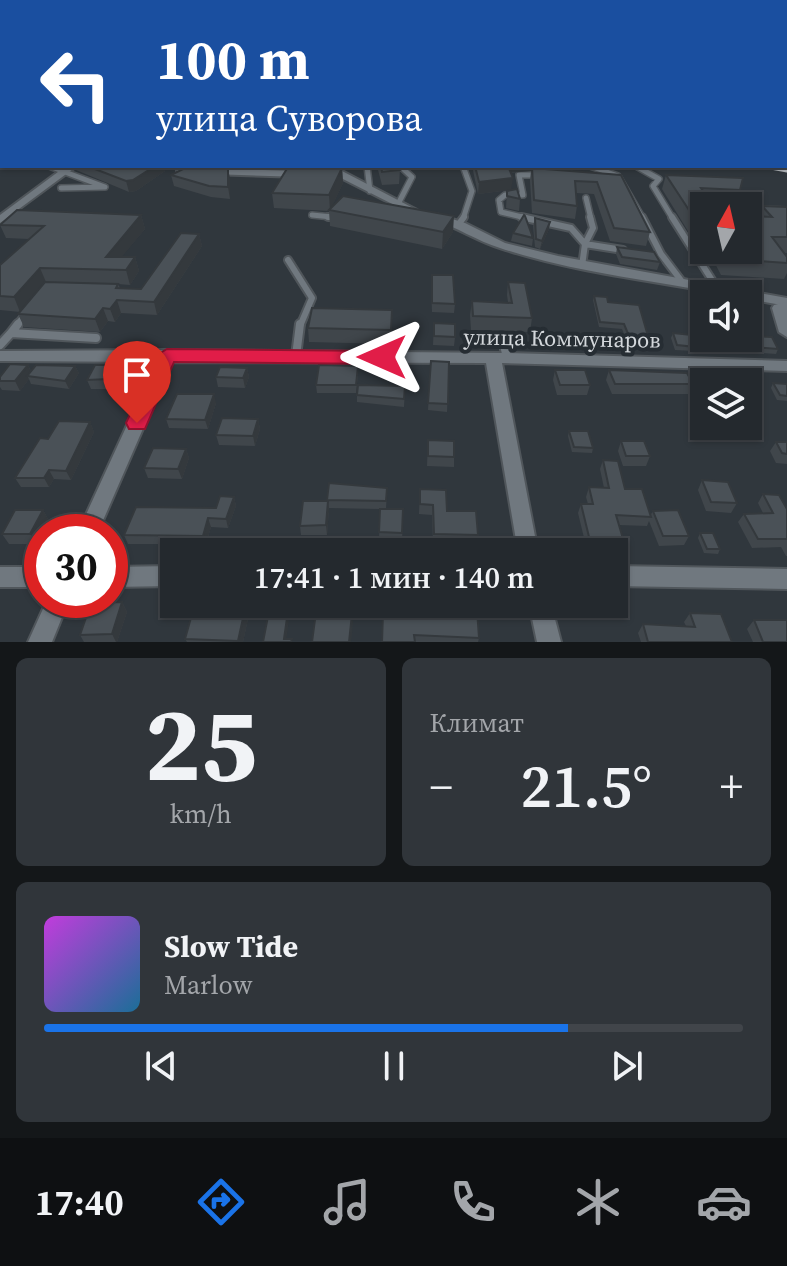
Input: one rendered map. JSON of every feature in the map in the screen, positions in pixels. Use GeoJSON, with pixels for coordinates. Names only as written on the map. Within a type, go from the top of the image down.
{"type":"FeatureCollection","features":[{"type":"Feature","properties":{"kind":"street"},"geometry":{"type":"LineString","coordinates":[[4,218],[69,168]]}},
{"type":"Feature","properties":{"kind":"street"},"geometry":{"type":"LineString","coordinates":[[186,168],[182,171],[286,176],[339,170],[363,190],[397,210],[461,225],[501,245],[582,266],[690,284]]}},
{"type":"Feature","properties":{"kind":"street"},"geometry":{"type":"LineString","coordinates":[[762,298],[785,306],[787,332]]}},
{"type":"Feature","properties":{"kind":"street","name":"улица Коммунаров"},"geometry":{"type":"LineString","coordinates":[[0,356],[296,356],[356,353],[787,366]]}},
{"type":"Feature","properties":{"kind":"street"},"geometry":{"type":"LineString","coordinates":[[96,514],[167,355]]}},
{"type":"Feature","properties":{"kind":"street"},"geometry":{"type":"LineString","coordinates":[[500,358],[526,538]]}},
{"type":"Feature","properties":{"kind":"street"},"geometry":{"type":"LineString","coordinates":[[128,577],[160,576]]}},
{"type":"Feature","properties":{"kind":"street"},"geometry":{"type":"LineString","coordinates":[[628,576],[787,579]]}},
{"type":"Feature","properties":{"kind":"street"},"geometry":{"type":"LineString","coordinates":[[0,577],[24,577]]}},
{"type":"Feature","properties":{"kind":"street"},"geometry":{"type":"LineString","coordinates":[[40,642],[50,618]]}},
{"type":"Feature","properties":{"kind":"street"},"geometry":{"type":"LineString","coordinates":[[543,618],[549,642]]}},
{"type":"Feature","properties":{"kind":"lane"},"geometry":{"type":"LineString","coordinates":[[52,168],[105,187],[61,188]]}},
{"type":"Feature","properties":{"kind":"lane"},"geometry":{"type":"LineString","coordinates":[[363,190],[367,168]]}},
{"type":"Feature","properties":{"kind":"lane"},"geometry":{"type":"LineString","coordinates":[[402,168],[412,177],[397,210],[410,217]]}},
{"type":"Feature","properties":{"kind":"lane"},"geometry":{"type":"LineString","coordinates":[[424,220],[461,225],[472,191],[464,168]]}},
{"type":"Feature","properties":{"kind":"lane"},"geometry":{"type":"LineString","coordinates":[[557,175],[569,168]]}},
{"type":"Feature","properties":{"kind":"lane"},"geometry":{"type":"LineString","coordinates":[[596,168],[618,176],[624,183],[661,254],[683,283]]}},
{"type":"Feature","properties":{"kind":"lane"},"geometry":{"type":"LineString","coordinates":[[640,168],[659,179],[674,180]]}},
{"type":"Feature","properties":{"kind":"lane"},"geometry":{"type":"LineString","coordinates":[[572,176],[519,175],[523,195],[505,195],[499,200],[501,212],[571,228],[585,244],[637,252]]}},
{"type":"Feature","properties":{"kind":"lane"},"geometry":{"type":"LineString","coordinates":[[278,189],[286,176]]}},
{"type":"Feature","properties":{"kind":"lane"},"geometry":{"type":"LineString","coordinates":[[659,179],[653,186],[712,280]]}},
{"type":"Feature","properties":{"kind":"lane"},"geometry":{"type":"LineString","coordinates":[[603,181],[624,183]]}},
{"type":"Feature","properties":{"kind":"lane"},"geometry":{"type":"LineString","coordinates":[[582,266],[585,244],[593,228],[586,198]]}},
{"type":"Feature","properties":{"kind":"lane"},"geometry":{"type":"LineString","coordinates":[[762,209],[787,210]]}},
{"type":"Feature","properties":{"kind":"lane"},"geometry":{"type":"LineString","coordinates":[[312,215],[332,217],[338,210]]}},
{"type":"Feature","properties":{"kind":"lane"},"geometry":{"type":"LineString","coordinates":[[4,218],[22,215]]}},
{"type":"Feature","properties":{"kind":"lane"},"geometry":{"type":"LineString","coordinates":[[649,253],[661,254]]}},
{"type":"Feature","properties":{"kind":"lane"},"geometry":{"type":"LineString","coordinates":[[288,260],[312,298],[301,317],[296,356]]}},
{"type":"Feature","properties":{"kind":"lane"},"geometry":{"type":"LineString","coordinates":[[0,345],[29,311]]}},
{"type":"Feature","properties":{"kind":"lane"},"geometry":{"type":"LineString","coordinates":[[11,333],[96,338]]}},
{"type":"Feature","properties":{"kind":"lane"},"geometry":{"type":"LineString","coordinates":[[500,358],[502,336]]}},
{"type":"Feature","properties":{"kind":"building"},"geometry":{"type":"Polygon","coordinates":[[[92,168],[152,168],[126,181],[92,168]]]}},
{"type":"Feature","properties":{"kind":"building"},"geometry":{"type":"Polygon","coordinates":[[[185,168],[228,168],[228,187],[209,186],[171,175],[185,168]]]}},
{"type":"Feature","properties":{"kind":"building"},"geometry":{"type":"Polygon","coordinates":[[[287,168],[342,168],[329,195],[272,193],[287,168]]]}},
{"type":"Feature","properties":{"kind":"building"},"geometry":{"type":"Polygon","coordinates":[[[381,168],[400,170],[382,172],[381,168]]]}},
{"type":"Feature","properties":{"kind":"building"},"geometry":{"type":"Polygon","coordinates":[[[476,168],[509,168],[513,178],[479,182],[476,168]]]}},
{"type":"Feature","properties":{"kind":"building"},"geometry":{"type":"Polygon","coordinates":[[[532,168],[621,175],[650,232],[614,228],[597,182],[575,181],[577,206],[534,200],[532,168]]]}},
{"type":"Feature","properties":{"kind":"building"},"geometry":{"type":"Polygon","coordinates":[[[666,175],[743,178],[740,190],[701,188],[704,192],[690,192],[690,212],[666,175]]]}},
{"type":"Feature","properties":{"kind":"building"},"geometry":{"type":"Polygon","coordinates":[[[517,189],[520,199],[507,196],[507,191],[517,189]]]}},
{"type":"Feature","properties":{"kind":"building"},"geometry":{"type":"Polygon","coordinates":[[[343,196],[454,216],[443,232],[329,210],[343,196]]]}},
{"type":"Feature","properties":{"kind":"building"},"geometry":{"type":"Polygon","coordinates":[[[762,206],[787,207],[787,237],[772,237],[787,257],[787,263],[762,261],[762,217],[772,217],[762,206]]]}},
{"type":"Feature","properties":{"kind":"building"},"geometry":{"type":"Polygon","coordinates":[[[17,210],[141,215],[106,257],[135,257],[126,270],[40,268],[14,297],[0,296],[0,265],[44,226],[0,225],[17,210]]]}},
{"type":"Feature","properties":{"kind":"building"},"geometry":{"type":"Polygon","coordinates":[[[525,216],[533,238],[513,233],[525,216]]]}},
{"type":"Feature","properties":{"kind":"building"},"geometry":{"type":"Polygon","coordinates":[[[535,218],[550,222],[542,241],[536,239],[535,218]]]}},
{"type":"Feature","properties":{"kind":"building"},"geometry":{"type":"Polygon","coordinates":[[[181,233],[199,234],[154,302],[117,300],[110,309],[103,308],[95,319],[18,314],[45,282],[118,284],[116,288],[141,289],[181,233]]]}},
{"type":"Feature","properties":{"kind":"building"},"geometry":{"type":"Polygon","coordinates":[[[617,247],[654,252],[660,262],[622,257],[617,247]]]}},
{"type":"Feature","properties":{"kind":"building"},"geometry":{"type":"Polygon","coordinates":[[[432,275],[453,275],[455,304],[432,303],[432,275]]]}},
{"type":"Feature","properties":{"kind":"building"},"geometry":{"type":"Polygon","coordinates":[[[508,282],[525,283],[532,318],[473,316],[472,301],[512,303],[508,282]]]}},
{"type":"Feature","properties":{"kind":"building"},"geometry":{"type":"Polygon","coordinates":[[[594,296],[607,297],[608,302],[639,305],[650,343],[631,341],[624,324],[600,322],[594,296]]]}},
{"type":"Feature","properties":{"kind":"building"},"geometry":{"type":"Polygon","coordinates":[[[312,308],[392,310],[391,330],[308,328],[312,308]]]}},
{"type":"Feature","properties":{"kind":"building"},"geometry":{"type":"Polygon","coordinates":[[[434,323],[455,324],[455,337],[434,336],[434,323]]]}},
{"type":"Feature","properties":{"kind":"building"},"geometry":{"type":"Polygon","coordinates":[[[673,333],[690,335],[690,346],[677,345],[673,333]]]}},
{"type":"Feature","properties":{"kind":"building"},"geometry":{"type":"Polygon","coordinates":[[[762,337],[772,337],[778,349],[762,348],[762,337]]]}},
{"type":"Feature","properties":{"kind":"building"},"geometry":{"type":"Polygon","coordinates":[[[431,361],[449,362],[448,404],[428,403],[431,361]]]}},
{"type":"Feature","properties":{"kind":"building"},"geometry":{"type":"Polygon","coordinates":[[[10,364],[28,365],[15,381],[0,381],[0,377],[10,364]]]}},
{"type":"Feature","properties":{"kind":"building"},"geometry":{"type":"Polygon","coordinates":[[[36,365],[75,366],[65,381],[27,376],[36,365]]]}},
{"type":"Feature","properties":{"kind":"building"},"geometry":{"type":"Polygon","coordinates":[[[95,365],[116,365],[109,379],[87,380],[95,365]]]}},
{"type":"Feature","properties":{"kind":"building"},"geometry":{"type":"Polygon","coordinates":[[[319,365],[358,366],[356,385],[316,385],[319,365]]]}},
{"type":"Feature","properties":{"kind":"building"},"geometry":{"type":"Polygon","coordinates":[[[220,367],[247,368],[243,378],[216,377],[220,367]]]}},
{"type":"Feature","properties":{"kind":"building"},"geometry":{"type":"Polygon","coordinates":[[[555,370],[585,370],[590,385],[560,385],[555,370]]]}},
{"type":"Feature","properties":{"kind":"building"},"geometry":{"type":"Polygon","coordinates":[[[609,370],[687,373],[690,378],[690,384],[615,384],[609,370]]]}},
{"type":"Feature","properties":{"kind":"building"},"geometry":{"type":"Polygon","coordinates":[[[773,383],[787,384],[787,396],[780,395],[773,383]]]}},
{"type":"Feature","properties":{"kind":"building"},"geometry":{"type":"Polygon","coordinates":[[[358,385],[405,386],[404,399],[357,395],[358,385]]]}},
{"type":"Feature","properties":{"kind":"building"},"geometry":{"type":"Polygon","coordinates":[[[177,394],[214,394],[205,420],[166,419],[177,394]]]}},
{"type":"Feature","properties":{"kind":"building"},"geometry":{"type":"Polygon","coordinates":[[[222,418],[258,419],[253,436],[216,435],[222,418]]]}},
{"type":"Feature","properties":{"kind":"building"},"geometry":{"type":"Polygon","coordinates":[[[59,421],[90,422],[66,471],[49,470],[44,478],[15,478],[40,438],[48,439],[59,421]]]}},
{"type":"Feature","properties":{"kind":"building"},"geometry":{"type":"Polygon","coordinates":[[[569,431],[588,431],[593,448],[574,447],[569,431]]]}},
{"type":"Feature","properties":{"kind":"building"},"geometry":{"type":"Polygon","coordinates":[[[428,440],[454,441],[454,457],[428,456],[428,440]]]}},
{"type":"Feature","properties":{"kind":"building"},"geometry":{"type":"Polygon","coordinates":[[[621,441],[644,441],[650,456],[626,456],[621,441]]]}},
{"type":"Feature","properties":{"kind":"building"},"geometry":{"type":"Polygon","coordinates":[[[776,442],[787,442],[787,454],[782,453],[776,442]]]}},
{"type":"Feature","properties":{"kind":"building"},"geometry":{"type":"Polygon","coordinates":[[[153,448],[186,449],[178,469],[144,468],[153,448]]]}},
{"type":"Feature","properties":{"kind":"building"},"geometry":{"type":"Polygon","coordinates":[[[603,460],[618,461],[625,489],[642,489],[651,517],[616,515],[623,538],[589,538],[581,504],[593,504],[589,487],[609,488],[603,460]]]}},
{"type":"Feature","properties":{"kind":"building"},"geometry":{"type":"Polygon","coordinates":[[[702,480],[728,482],[737,503],[711,502],[702,480]]]}},
{"type":"Feature","properties":{"kind":"building"},"geometry":{"type":"Polygon","coordinates":[[[329,483],[387,488],[386,501],[327,500],[329,483]]]}},
{"type":"Feature","properties":{"kind":"building"},"geometry":{"type":"Polygon","coordinates":[[[420,489],[446,490],[447,511],[476,511],[478,535],[434,534],[433,505],[420,504],[420,489]]]}},
{"type":"Feature","properties":{"kind":"building"},"geometry":{"type":"Polygon","coordinates":[[[763,494],[779,495],[787,509],[787,539],[758,539],[744,514],[773,513],[763,494]]]}},
{"type":"Feature","properties":{"kind":"building"},"geometry":{"type":"Polygon","coordinates":[[[220,496],[234,497],[226,519],[208,518],[203,536],[128,535],[128,526],[136,507],[216,508],[220,496]]]}},
{"type":"Feature","properties":{"kind":"building"},"geometry":{"type":"Polygon","coordinates":[[[303,501],[328,501],[326,525],[300,526],[303,501]]]}},
{"type":"Feature","properties":{"kind":"building"},"geometry":{"type":"Polygon","coordinates":[[[380,509],[403,509],[402,533],[379,532],[380,509]]]}},
{"type":"Feature","properties":{"kind":"building"},"geometry":{"type":"Polygon","coordinates":[[[15,510],[43,510],[41,514],[24,514],[24,534],[2,534],[15,510]]]}},
{"type":"Feature","properties":{"kind":"building"},"geometry":{"type":"Polygon","coordinates":[[[678,510],[689,536],[663,536],[653,511],[678,510]]]}},
{"type":"Feature","properties":{"kind":"building"},"geometry":{"type":"Polygon","coordinates":[[[700,533],[713,533],[720,549],[707,549],[700,533]]]}},
{"type":"Feature","properties":{"kind":"building"},"geometry":{"type":"Polygon","coordinates":[[[690,613],[721,614],[732,642],[648,642],[643,624],[695,627],[690,613]]]}},
{"type":"Feature","properties":{"kind":"building"},"geometry":{"type":"Polygon","coordinates":[[[86,618],[117,618],[112,634],[80,635],[86,618]]]}},
{"type":"Feature","properties":{"kind":"building"},"geometry":{"type":"Polygon","coordinates":[[[191,618],[243,618],[238,641],[185,639],[191,618]]]}},
{"type":"Feature","properties":{"kind":"building"},"geometry":{"type":"Polygon","coordinates":[[[268,618],[287,618],[284,639],[292,639],[291,642],[263,642],[268,618]]]}},
{"type":"Feature","properties":{"kind":"building"},"geometry":{"type":"Polygon","coordinates":[[[315,618],[352,618],[349,642],[312,642],[315,618]]]}},
{"type":"Feature","properties":{"kind":"building"},"geometry":{"type":"Polygon","coordinates":[[[383,618],[478,618],[479,638],[414,635],[415,642],[382,642],[383,618]]]}},
{"type":"Feature","properties":{"kind":"building"},"geometry":{"type":"Polygon","coordinates":[[[754,620],[787,620],[787,642],[763,642],[754,620]]]}},
{"type":"Feature","properties":{"kind":"railway"},"geometry":{"type":"LineString","coordinates":[[771,168],[787,171]]}},
{"type":"Feature","properties":{"kind":"route"},"geometry":{"type":"LineString","coordinates":[[137,423],[167,355],[382,357]]}}]}
